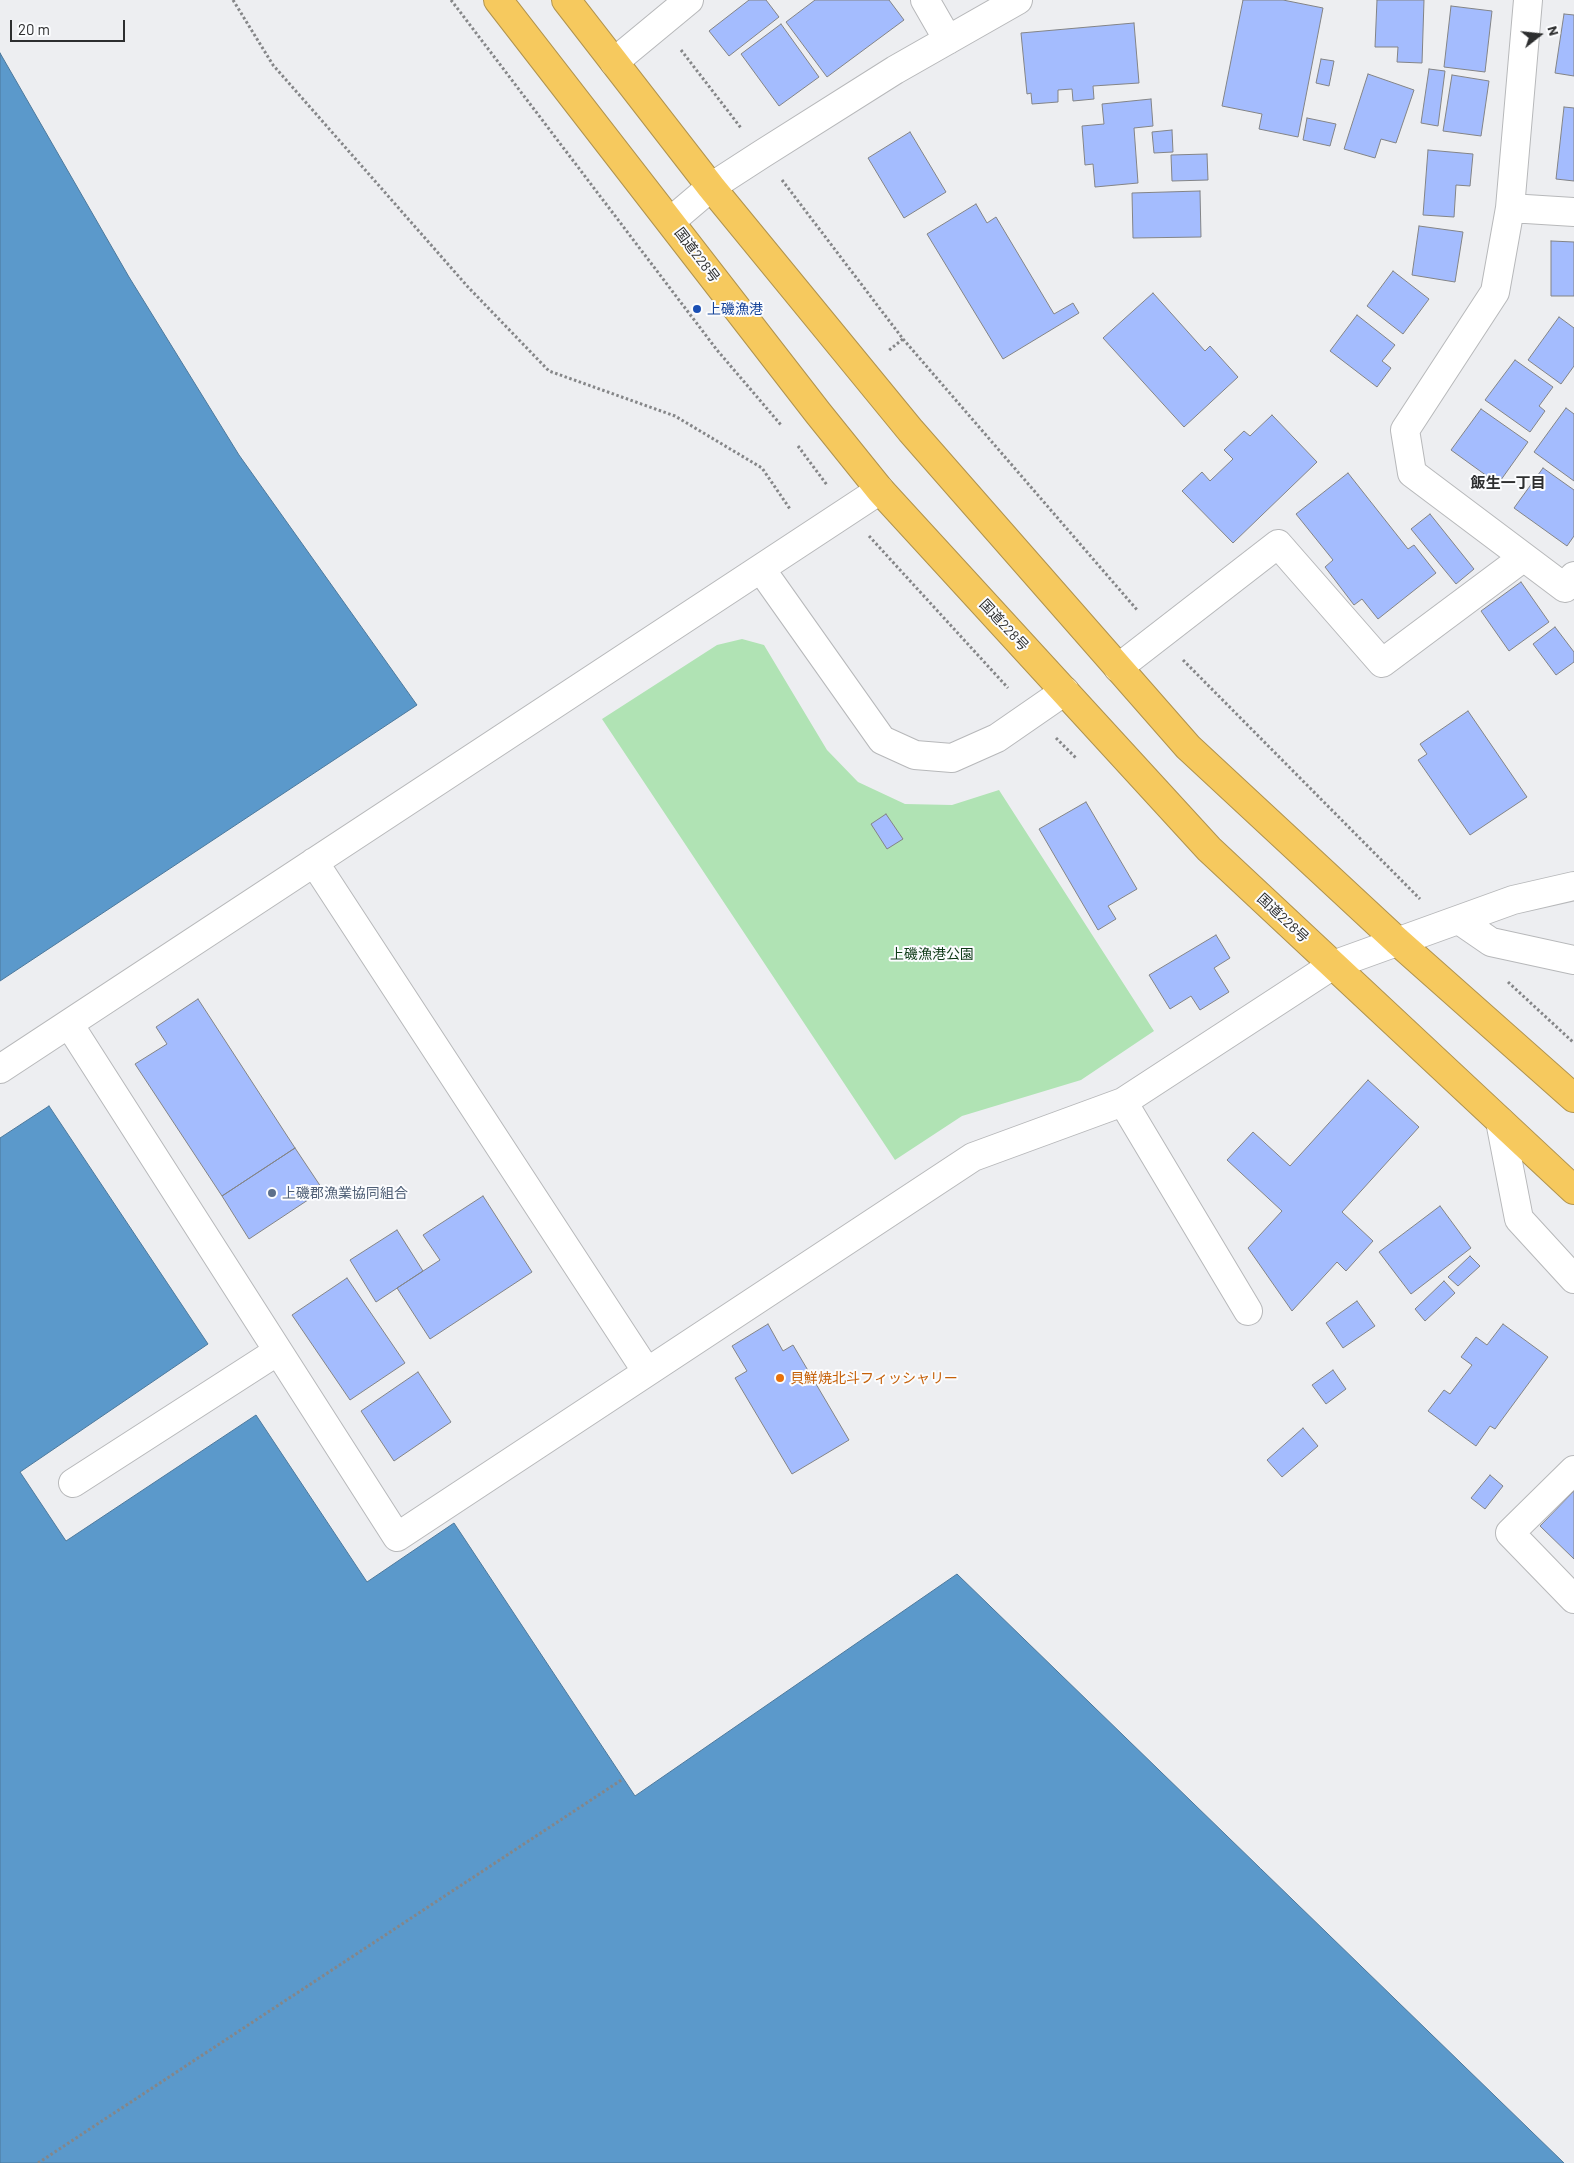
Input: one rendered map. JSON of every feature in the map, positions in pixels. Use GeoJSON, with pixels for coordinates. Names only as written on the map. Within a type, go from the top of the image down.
{"type":"FeatureCollection","features":[{"type":"Feature","properties":{"kind":"highway","name":"国道228号"},"geometry":{"type":"LineString","coordinates":[[498,0],[818,413],[880,490],[1210,848],[1574,1190]]}},
{"type":"Feature","properties":{"kind":"highway"},"geometry":{"type":"LineString","coordinates":[[566,0],[711,187],[864,372],[910,431],[1188,747],[1397,941],[1574,1098]]}},
{"type":"Feature","properties":{"kind":"street"},"geometry":{"type":"LineString","coordinates":[[614,62],[689,0]]}},
{"type":"Feature","properties":{"kind":"street"},"geometry":{"type":"LineString","coordinates":[[925,0],[948,40]]}},
{"type":"Feature","properties":{"kind":"street"},"geometry":{"type":"LineString","coordinates":[[671,221],[711,187],[762,154],[895,70],[1018,0]]}},
{"type":"Feature","properties":{"kind":"street"},"geometry":{"type":"LineString","coordinates":[[1528,0],[1510,208],[1496,292],[1405,430],[1412,473],[1524,557],[1571,588]]}},
{"type":"Feature","properties":{"kind":"street"},"geometry":{"type":"LineString","coordinates":[[1510,208],[1574,212]]}},
{"type":"Feature","properties":{"kind":"street"},"geometry":{"type":"LineString","coordinates":[[0,1069],[880,490]]}},
{"type":"Feature","properties":{"kind":"street"},"geometry":{"type":"LineString","coordinates":[[1118,668],[1278,544],[1382,662],[1524,557]]}},
{"type":"Feature","properties":{"kind":"street"},"geometry":{"type":"LineString","coordinates":[[761,569],[882,740],[915,755],[952,758],[997,738],[1065,691]]}},
{"type":"Feature","properties":{"kind":"street"},"geometry":{"type":"LineString","coordinates":[[314,862],[647,1372]]}},
{"type":"Feature","properties":{"kind":"street"},"geometry":{"type":"LineString","coordinates":[[69,1024],[397,1537],[973,1157],[1123,1102],[1333,965],[1513,900],[1574,886]]}},
{"type":"Feature","properties":{"kind":"street"},"geometry":{"type":"LineString","coordinates":[[1452,922],[1490,942],[1574,960]]}},
{"type":"Feature","properties":{"kind":"street"},"geometry":{"type":"LineString","coordinates":[[1123,1102],[1248,1311]]}},
{"type":"Feature","properties":{"kind":"street"},"geometry":{"type":"LineString","coordinates":[[1500,1121],[1519,1219],[1574,1279]]}},
{"type":"Feature","properties":{"kind":"street"},"geometry":{"type":"LineString","coordinates":[[73,1483],[278,1351]]}},
{"type":"Feature","properties":{"kind":"street"},"geometry":{"type":"LineString","coordinates":[[1574,1470],[1510,1533],[1574,1599]]}},
{"type":"Feature","properties":{"kind":"path"},"geometry":{"type":"LineString","coordinates":[[233,0],[273,65],[468,288],[549,371],[675,416],[762,468],[809,537]]}},
{"type":"Feature","properties":{"kind":"path"},"geometry":{"type":"LineString","coordinates":[[661,24],[903,340],[1159,636],[1452,922]]}},
{"type":"Feature","properties":{"kind":"path"},"geometry":{"type":"LineString","coordinates":[[864,372],[903,340]]}},
{"type":"Feature","properties":{"kind":"path"},"geometry":{"type":"LineString","coordinates":[[1502,977],[1574,1043]]}},
{"type":"Feature","properties":{"kind":"path"},"geometry":{"type":"LineString","coordinates":[[38,2163],[623,1779]]}},
{"type":"Feature","properties":{"kind":"green space","name":"上磯漁港公園"},"geometry":{"type":"Polygon","coordinates":[[[742,639],[764,645],[827,750],[858,782],[905,804],[952,805],[999,790],[1154,1031],[1081,1080],[962,1116],[895,1160],[602,719],[717,645],[742,639]]]}},
{"type":"Feature","properties":{"kind":"water"},"geometry":{"type":"Polygon","coordinates":[[[0,53],[129,277],[239,455],[417,705],[0,981],[0,53]]]}},
{"type":"Feature","properties":{"kind":"water"},"geometry":{"type":"Polygon","coordinates":[[[49,1106],[208,1344],[20,1472],[66,1541],[256,1415],[367,1582],[454,1523],[635,1796],[957,1574],[1564,2163],[0,2163],[0,1138],[49,1106]]]}},
{"type":"Feature","properties":{"kind":"building"},"geometry":{"type":"Polygon","coordinates":[[[749,0],[766,0],[779,17],[729,56],[709,31],[749,0]]]}},
{"type":"Feature","properties":{"kind":"building"},"geometry":{"type":"Polygon","coordinates":[[[815,0],[889,0],[904,20],[827,77],[786,22],[815,0]]]}},
{"type":"Feature","properties":{"kind":"building"},"geometry":{"type":"Polygon","coordinates":[[[1243,0],[1283,0],[1323,8],[1298,137],[1259,129],[1262,114],[1222,106],[1243,0]]]}},
{"type":"Feature","properties":{"kind":"building"},"geometry":{"type":"Polygon","coordinates":[[[1377,0],[1424,0],[1422,63],[1397,62],[1398,47],[1375,47],[1377,0]]]}},
{"type":"Feature","properties":{"kind":"building"},"geometry":{"type":"Polygon","coordinates":[[[1451,6],[1492,11],[1485,72],[1444,67],[1451,6]]]}},
{"type":"Feature","properties":{"kind":"building"},"geometry":{"type":"Polygon","coordinates":[[[1564,14],[1574,15],[1574,76],[1555,73],[1564,14]]]}},
{"type":"Feature","properties":{"kind":"building"},"geometry":{"type":"Polygon","coordinates":[[[1134,23],[1139,83],[1093,86],[1094,99],[1073,101],[1072,89],[1058,90],[1058,102],[1032,104],[1031,93],[1027,94],[1021,33],[1134,23]]]}},
{"type":"Feature","properties":{"kind":"building"},"geometry":{"type":"Polygon","coordinates":[[[781,24],[819,77],[779,106],[741,54],[781,24]]]}},
{"type":"Feature","properties":{"kind":"building"},"geometry":{"type":"Polygon","coordinates":[[[1321,59],[1334,61],[1329,86],[1316,83],[1321,59]]]}},
{"type":"Feature","properties":{"kind":"building"},"geometry":{"type":"Polygon","coordinates":[[[1429,69],[1445,71],[1438,126],[1421,123],[1429,69]]]}},
{"type":"Feature","properties":{"kind":"building"},"geometry":{"type":"Polygon","coordinates":[[[1368,74],[1414,90],[1396,143],[1381,139],[1375,158],[1344,149],[1368,74]]]}},
{"type":"Feature","properties":{"kind":"building"},"geometry":{"type":"Polygon","coordinates":[[[1452,75],[1489,81],[1481,136],[1443,131],[1452,75]]]}},
{"type":"Feature","properties":{"kind":"building"},"geometry":{"type":"Polygon","coordinates":[[[1151,99],[1153,126],[1134,128],[1138,183],[1095,187],[1093,164],[1085,165],[1082,126],[1104,124],[1102,104],[1151,99]]]}},
{"type":"Feature","properties":{"kind":"building"},"geometry":{"type":"Polygon","coordinates":[[[1564,107],[1574,108],[1574,181],[1556,179],[1564,107]]]}},
{"type":"Feature","properties":{"kind":"building"},"geometry":{"type":"Polygon","coordinates":[[[1307,118],[1336,124],[1330,146],[1303,140],[1307,118]]]}},
{"type":"Feature","properties":{"kind":"building"},"geometry":{"type":"Polygon","coordinates":[[[1172,130],[1173,152],[1154,153],[1152,132],[1172,130]]]}},
{"type":"Feature","properties":{"kind":"building"},"geometry":{"type":"Polygon","coordinates":[[[910,132],[946,192],[904,218],[868,158],[910,132]]]}},
{"type":"Feature","properties":{"kind":"building"},"geometry":{"type":"Polygon","coordinates":[[[1428,150],[1473,154],[1470,186],[1456,185],[1454,217],[1423,215],[1428,150]]]}},
{"type":"Feature","properties":{"kind":"building"},"geometry":{"type":"Polygon","coordinates":[[[1207,154],[1208,180],[1172,181],[1171,155],[1207,154]]]}},
{"type":"Feature","properties":{"kind":"building"},"geometry":{"type":"Polygon","coordinates":[[[1200,191],[1201,237],[1133,238],[1132,193],[1200,191]]]}},
{"type":"Feature","properties":{"kind":"building"},"geometry":{"type":"Polygon","coordinates":[[[976,204],[987,223],[996,217],[1054,314],[1073,303],[1079,313],[1003,359],[927,234],[976,204]]]}},
{"type":"Feature","properties":{"kind":"building"},"geometry":{"type":"Polygon","coordinates":[[[1419,226],[1463,232],[1455,282],[1412,275],[1419,226]]]}},
{"type":"Feature","properties":{"kind":"building"},"geometry":{"type":"Polygon","coordinates":[[[1551,241],[1574,242],[1574,296],[1551,296],[1551,241]]]}},
{"type":"Feature","properties":{"kind":"building"},"geometry":{"type":"Polygon","coordinates":[[[1393,271],[1429,299],[1403,334],[1367,306],[1393,271]]]}},
{"type":"Feature","properties":{"kind":"building"},"geometry":{"type":"Polygon","coordinates":[[[1153,293],[1205,351],[1210,346],[1238,377],[1184,427],[1103,338],[1153,293]]]}},
{"type":"Feature","properties":{"kind":"building"},"geometry":{"type":"Polygon","coordinates":[[[1357,315],[1395,345],[1382,361],[1391,368],[1377,387],[1330,351],[1357,315]]]}},
{"type":"Feature","properties":{"kind":"building"},"geometry":{"type":"Polygon","coordinates":[[[1559,317],[1574,328],[1574,366],[1561,384],[1528,360],[1559,317]]]}},
{"type":"Feature","properties":{"kind":"building"},"geometry":{"type":"Polygon","coordinates":[[[1515,360],[1553,387],[1539,406],[1545,411],[1530,432],[1485,400],[1515,360]]]}},
{"type":"Feature","properties":{"kind":"building"},"geometry":{"type":"Polygon","coordinates":[[[1566,408],[1574,414],[1574,481],[1534,452],[1566,408]]]}},
{"type":"Feature","properties":{"kind":"building"},"geometry":{"type":"Polygon","coordinates":[[[1481,409],[1528,442],[1498,484],[1451,450],[1481,409]]]}},
{"type":"Feature","properties":{"kind":"building"},"geometry":{"type":"Polygon","coordinates":[[[1272,415],[1317,462],[1233,543],[1182,491],[1202,472],[1210,481],[1233,459],[1224,450],[1244,431],[1250,436],[1272,415]]]}},
{"type":"Feature","properties":{"kind":"building"},"geometry":{"type":"Polygon","coordinates":[[[1543,468],[1574,490],[1574,536],[1567,546],[1514,508],[1543,468]]]}},
{"type":"Feature","properties":{"kind":"building"},"geometry":{"type":"Polygon","coordinates":[[[1348,473],[1408,549],[1414,545],[1436,573],[1378,619],[1362,599],[1354,605],[1325,567],[1333,560],[1296,514],[1348,473]]]}},
{"type":"Feature","properties":{"kind":"building"},"geometry":{"type":"Polygon","coordinates":[[[1430,514],[1474,569],[1456,584],[1411,529],[1430,514]]]}},
{"type":"Feature","properties":{"kind":"building"},"geometry":{"type":"Polygon","coordinates":[[[1521,582],[1549,622],[1509,651],[1481,611],[1521,582]]]}},
{"type":"Feature","properties":{"kind":"building"},"geometry":{"type":"Polygon","coordinates":[[[1555,627],[1574,652],[1574,662],[1556,675],[1533,644],[1555,627]]]}},
{"type":"Feature","properties":{"kind":"building"},"geometry":{"type":"Polygon","coordinates":[[[1468,711],[1527,797],[1470,835],[1418,760],[1427,754],[1420,744],[1468,711]]]}},
{"type":"Feature","properties":{"kind":"building"},"geometry":{"type":"Polygon","coordinates":[[[1086,802],[1137,889],[1108,906],[1116,919],[1098,930],[1039,829],[1086,802]]]}},
{"type":"Feature","properties":{"kind":"building"},"geometry":{"type":"Polygon","coordinates":[[[886,814],[903,839],[887,849],[871,824],[886,814]]]}},
{"type":"Feature","properties":{"kind":"building"},"geometry":{"type":"Polygon","coordinates":[[[1216,935],[1230,958],[1214,968],[1229,992],[1200,1010],[1191,996],[1170,1009],[1149,975],[1216,935]]]}},
{"type":"Feature","properties":{"kind":"building"},"geometry":{"type":"Polygon","coordinates":[[[198,999],[295,1148],[222,1196],[135,1064],[167,1044],[156,1027],[198,999]]]}},
{"type":"Feature","properties":{"kind":"building"},"geometry":{"type":"Polygon","coordinates":[[[1368,1080],[1419,1127],[1342,1212],[1373,1241],[1346,1271],[1337,1262],[1292,1311],[1248,1248],[1282,1211],[1227,1160],[1253,1132],[1290,1166],[1368,1080]]]}},
{"type":"Feature","properties":{"kind":"building","name":"上磯郡漁業協同組合"},"geometry":{"type":"Polygon","coordinates":[[[295,1148],[323,1190],[249,1239],[222,1196],[295,1148]]]}},
{"type":"Feature","properties":{"kind":"building"},"geometry":{"type":"Polygon","coordinates":[[[483,1196],[532,1272],[430,1339],[397,1288],[440,1260],[423,1235],[483,1196]]]}},
{"type":"Feature","properties":{"kind":"building"},"geometry":{"type":"Polygon","coordinates":[[[1440,1206],[1471,1248],[1411,1294],[1379,1252],[1440,1206]]]}},
{"type":"Feature","properties":{"kind":"building"},"geometry":{"type":"Polygon","coordinates":[[[397,1230],[423,1271],[376,1302],[350,1260],[397,1230]]]}},
{"type":"Feature","properties":{"kind":"building"},"geometry":{"type":"Polygon","coordinates":[[[1470,1256],[1480,1266],[1458,1286],[1448,1277],[1470,1256]]]}},
{"type":"Feature","properties":{"kind":"building"},"geometry":{"type":"Polygon","coordinates":[[[347,1278],[405,1363],[350,1400],[292,1315],[347,1278]]]}},
{"type":"Feature","properties":{"kind":"building"},"geometry":{"type":"Polygon","coordinates":[[[1444,1281],[1455,1293],[1425,1321],[1415,1309],[1444,1281]]]}},
{"type":"Feature","properties":{"kind":"building"},"geometry":{"type":"Polygon","coordinates":[[[1357,1301],[1375,1326],[1343,1348],[1326,1323],[1357,1301]]]}},
{"type":"Feature","properties":{"kind":"building"},"geometry":{"type":"Polygon","coordinates":[[[768,1324],[783,1351],[793,1345],[849,1440],[792,1474],[735,1378],[747,1371],[732,1346],[768,1324]]]}},
{"type":"Feature","properties":{"kind":"building"},"geometry":{"type":"Polygon","coordinates":[[[1503,1324],[1548,1357],[1495,1429],[1490,1426],[1476,1446],[1428,1411],[1444,1390],[1450,1394],[1472,1365],[1461,1357],[1476,1337],[1487,1345],[1503,1324]]]}},
{"type":"Feature","properties":{"kind":"building"},"geometry":{"type":"Polygon","coordinates":[[[1333,1370],[1346,1389],[1326,1404],[1312,1385],[1333,1370]]]}},
{"type":"Feature","properties":{"kind":"building"},"geometry":{"type":"Polygon","coordinates":[[[418,1372],[451,1422],[394,1461],[361,1411],[418,1372]]]}},
{"type":"Feature","properties":{"kind":"building"},"geometry":{"type":"Polygon","coordinates":[[[1303,1428],[1318,1446],[1282,1477],[1267,1460],[1303,1428]]]}},
{"type":"Feature","properties":{"kind":"building"},"geometry":{"type":"Polygon","coordinates":[[[1490,1475],[1503,1486],[1485,1509],[1471,1498],[1490,1475]]]}},
{"type":"Feature","properties":{"kind":"building"},"geometry":{"type":"Polygon","coordinates":[[[1574,1491],[1574,1559],[1540,1526],[1574,1491]]]}},
{"type":"Feature","properties":{"kind":"place","name":"上磯漁港"},"geometry":{"type":"Point","coordinates":[697,309]}},
{"type":"Feature","properties":{"kind":"place","name":"上磯郡漁業協同組合"},"geometry":{"type":"Point","coordinates":[272,1193]}},
{"type":"Feature","properties":{"kind":"place","name":"貝鮮焼北斗フィッシャリー"},"geometry":{"type":"Point","coordinates":[780,1378]}},
{"type":"Feature","properties":{"kind":"district","name":"飯生一丁目"},"geometry":{"type":"Point","coordinates":[1508,483]}}]}
